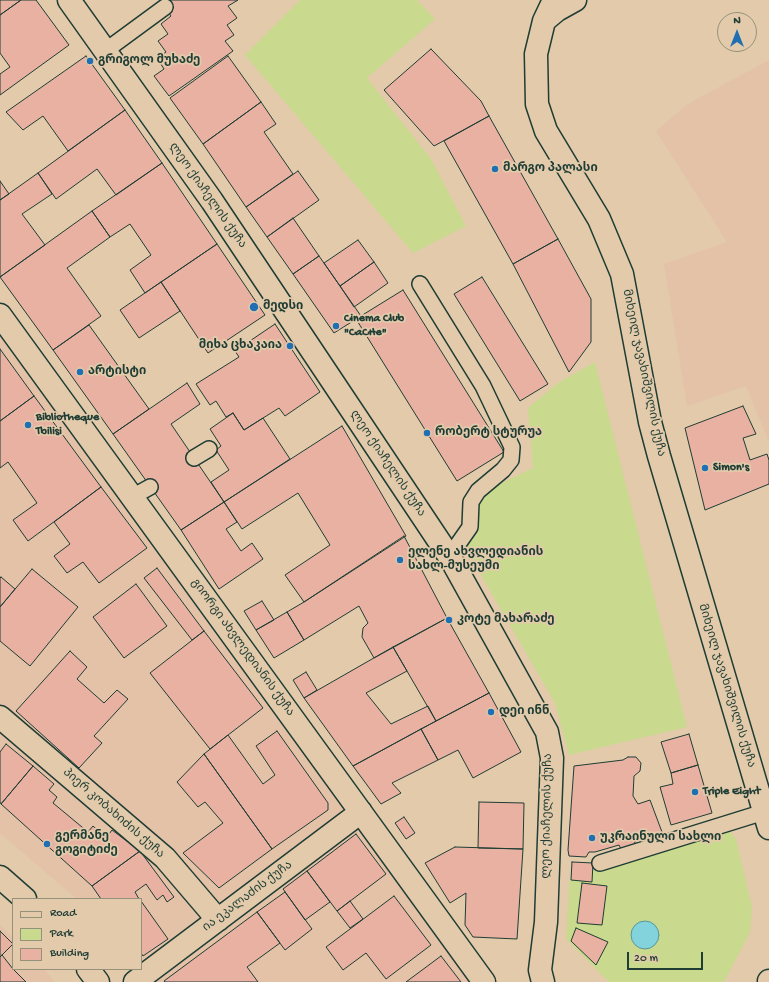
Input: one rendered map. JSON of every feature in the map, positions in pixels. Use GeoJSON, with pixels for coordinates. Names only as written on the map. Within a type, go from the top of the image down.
{"type":"FeatureCollection","features":[{"type":"Feature","properties":{"kind":"street","name":"ლეო ქიაჩელის ქუჩა"},"geometry":{"type":"LineString","coordinates":[[69,0],[212,201],[451,559],[547,732],[552,758],[546,922],[540,970],[543,982]]}},
{"type":"Feature","properties":{"kind":"street","name":"მიხეილ ჯავახიშვილის ქუჩა"},"geometry":{"type":"LineString","coordinates":[[559,0],[557,10],[544,21],[540,33],[535,61],[537,104],[546,131],[599,219],[622,274],[657,449],[767,820]]}},
{"type":"Feature","properties":{"kind":"street","name":"გიორგი ახვლედიანის ქუჩა"},"geometry":{"type":"LineString","coordinates":[[0,315],[141,492],[361,812],[484,982]]}},
{"type":"Feature","properties":{"kind":"street","name":"პიერ კობახიძის ქუჩა"},"geometry":{"type":"LineString","coordinates":[[0,717],[165,858],[218,920]]}},
{"type":"Feature","properties":{"kind":"street","name":"ია ეკალაძის ქუჩა"},"geometry":{"type":"LineString","coordinates":[[135,982],[361,812]]}},
{"type":"Feature","properties":{"kind":"street"},"geometry":{"type":"LineString","coordinates":[[0,877],[24,898]]}},
{"type":"Feature","properties":{"kind":"street"},"geometry":{"type":"LineString","coordinates":[[89,970],[98,982]]}},
{"type":"Feature","properties":{"kind":"lane"},"geometry":{"type":"LineString","coordinates":[[105,51],[165,7]]}},
{"type":"Feature","properties":{"kind":"lane"},"geometry":{"type":"LineString","coordinates":[[420,284],[483,386],[512,447],[511,460],[503,470],[478,491],[471,502],[470,527],[456,547],[451,559]]}},
{"type":"Feature","properties":{"kind":"lane"},"geometry":{"type":"LineString","coordinates":[[194,458],[209,449]]}},
{"type":"Feature","properties":{"kind":"lane"},"geometry":{"type":"LineString","coordinates":[[600,863],[767,820]]}},
{"type":"Feature","properties":{"kind":"shaded area"},"geometry":{"type":"Polygon","coordinates":[[[769,60],[769,442],[746,386],[687,406],[664,264],[727,242],[656,131],[688,104],[769,60]]]}},
{"type":"Feature","properties":{"kind":"shaded area"},"geometry":{"type":"Polygon","coordinates":[[[0,335],[344,807],[345,818],[142,967],[142,898],[76,898],[0,833],[0,335]]]}},
{"type":"Feature","properties":{"kind":"shaded area"},"geometry":{"type":"Polygon","coordinates":[[[365,827],[475,982],[147,982],[348,829],[365,827]]]}},
{"type":"Feature","properties":{"kind":"shaded area"},"geometry":{"type":"Polygon","coordinates":[[[0,925],[12,937],[12,970],[45,970],[55,982],[0,982],[0,925]]]}},
{"type":"Feature","properties":{"kind":"green space"},"geometry":{"type":"Polygon","coordinates":[[[300,0],[417,0],[435,19],[367,78],[431,159],[466,226],[413,253],[245,55],[300,0]]]}},
{"type":"Feature","properties":{"kind":"green space"},"geometry":{"type":"Polygon","coordinates":[[[595,362],[687,727],[569,755],[555,703],[463,544],[478,509],[481,493],[533,468],[528,408],[558,383],[595,362]]]}},
{"type":"Feature","properties":{"kind":"green space"},"geometry":{"type":"Polygon","coordinates":[[[729,830],[736,839],[752,907],[750,932],[724,982],[609,982],[566,939],[570,877],[729,830]]]}},
{"type":"Feature","properties":{"kind":"water"},"geometry":{"type":"Polygon","coordinates":[[[645,921],[651,922],[655,925],[658,929],[658,941],[655,945],[651,948],[645,949],[639,948],[635,945],[632,941],[631,935],[632,929],[635,925],[639,922],[645,921]]]}},
{"type":"Feature","properties":{"kind":"building"},"geometry":{"type":"Polygon","coordinates":[[[0,0],[21,0],[0,15],[0,0]]]}},
{"type":"Feature","properties":{"kind":"building"},"geometry":{"type":"Polygon","coordinates":[[[21,0],[36,0],[69,45],[0,95],[0,74],[10,67],[0,53],[0,15],[21,0]]]}},
{"type":"Feature","properties":{"kind":"building"},"geometry":{"type":"Polygon","coordinates":[[[171,0],[238,0],[228,6],[237,18],[227,25],[234,35],[225,41],[233,51],[169,96],[154,76],[164,69],[157,58],[166,52],[158,41],[168,34],[161,24],[171,16],[163,5],[171,0]]]}},
{"type":"Feature","properties":{"kind":"building"},"geometry":{"type":"Polygon","coordinates":[[[431,49],[481,101],[489,116],[434,146],[384,90],[431,49]]]}},
{"type":"Feature","properties":{"kind":"building"},"geometry":{"type":"Polygon","coordinates":[[[86,56],[125,110],[68,151],[43,116],[23,130],[6,112],[86,56]]]}},
{"type":"Feature","properties":{"kind":"building"},"geometry":{"type":"Polygon","coordinates":[[[228,56],[261,102],[203,144],[170,98],[228,56]]]}},
{"type":"Feature","properties":{"kind":"building"},"geometry":{"type":"Polygon","coordinates":[[[261,102],[276,124],[264,132],[293,174],[246,207],[203,144],[261,102]]]}},
{"type":"Feature","properties":{"kind":"building"},"geometry":{"type":"Polygon","coordinates":[[[125,110],[162,163],[116,195],[97,169],[56,199],[38,173],[125,110]]]}},
{"type":"Feature","properties":{"kind":"building"},"geometry":{"type":"Polygon","coordinates":[[[489,116],[558,239],[513,264],[444,141],[489,116]]]}},
{"type":"Feature","properties":{"kind":"building"},"geometry":{"type":"Polygon","coordinates":[[[162,163],[217,244],[145,293],[130,270],[151,255],[130,224],[110,237],[92,211],[162,163]]]}},
{"type":"Feature","properties":{"kind":"building"},"geometry":{"type":"Polygon","coordinates":[[[298,171],[319,200],[267,237],[246,207],[298,171]]]}},
{"type":"Feature","properties":{"kind":"building"},"geometry":{"type":"Polygon","coordinates":[[[38,173],[52,194],[22,214],[45,245],[0,277],[0,200],[38,173]]]}},
{"type":"Feature","properties":{"kind":"building"},"geometry":{"type":"Polygon","coordinates":[[[0,181],[9,194],[0,200],[0,181]]]}},
{"type":"Feature","properties":{"kind":"building"},"geometry":{"type":"Polygon","coordinates":[[[92,211],[110,237],[67,268],[101,316],[53,350],[0,277],[92,211]]]}},
{"type":"Feature","properties":{"kind":"building"},"geometry":{"type":"Polygon","coordinates":[[[293,218],[319,256],[293,274],[267,237],[293,218]]]}},
{"type":"Feature","properties":{"kind":"building"},"geometry":{"type":"Polygon","coordinates":[[[558,239],[591,299],[591,342],[569,372],[513,264],[558,239]]]}},
{"type":"Feature","properties":{"kind":"building"},"geometry":{"type":"Polygon","coordinates":[[[358,240],[374,262],[340,286],[324,263],[358,240]]]}},
{"type":"Feature","properties":{"kind":"building"},"geometry":{"type":"Polygon","coordinates":[[[217,244],[265,315],[208,353],[161,282],[217,244]]]}},
{"type":"Feature","properties":{"kind":"building"},"geometry":{"type":"Polygon","coordinates":[[[319,256],[361,316],[334,333],[293,274],[319,256]]]}},
{"type":"Feature","properties":{"kind":"building"},"geometry":{"type":"Polygon","coordinates":[[[374,262],[388,283],[354,307],[340,286],[374,262]]]}},
{"type":"Feature","properties":{"kind":"building"},"geometry":{"type":"Polygon","coordinates":[[[482,277],[548,384],[520,401],[454,294],[482,277]]]}},
{"type":"Feature","properties":{"kind":"building"},"geometry":{"type":"Polygon","coordinates":[[[161,282],[180,311],[139,338],[120,310],[161,282]]]}},
{"type":"Feature","properties":{"kind":"building"},"geometry":{"type":"Polygon","coordinates":[[[403,290],[504,452],[457,481],[356,319],[403,290]]]}},
{"type":"Feature","properties":{"kind":"building"},"geometry":{"type":"Polygon","coordinates":[[[275,324],[320,392],[285,416],[279,408],[244,430],[233,413],[226,417],[216,401],[210,405],[196,384],[239,357],[235,351],[275,324]]]}},
{"type":"Feature","properties":{"kind":"building"},"geometry":{"type":"Polygon","coordinates":[[[89,325],[149,409],[113,434],[53,350],[89,325]]]}},
{"type":"Feature","properties":{"kind":"building"},"geometry":{"type":"Polygon","coordinates":[[[0,349],[34,396],[0,421],[0,349]]]}},
{"type":"Feature","properties":{"kind":"building"},"geometry":{"type":"Polygon","coordinates":[[[187,383],[200,404],[171,424],[224,502],[181,530],[113,434],[187,383]]]}},
{"type":"Feature","properties":{"kind":"building"},"geometry":{"type":"Polygon","coordinates":[[[34,396],[101,487],[28,541],[13,520],[37,503],[8,462],[0,468],[0,421],[34,396]]]}},
{"type":"Feature","properties":{"kind":"building"},"geometry":{"type":"Polygon","coordinates":[[[743,406],[756,434],[743,438],[750,460],[767,454],[769,460],[769,484],[705,510],[685,428],[743,406]]]}},
{"type":"Feature","properties":{"kind":"building"},"geometry":{"type":"Polygon","coordinates":[[[233,413],[244,430],[263,418],[290,459],[224,502],[211,482],[229,470],[216,450],[221,446],[210,429],[233,413]]]}},
{"type":"Feature","properties":{"kind":"building"},"geometry":{"type":"Polygon","coordinates":[[[342,426],[406,536],[304,602],[285,575],[330,545],[298,493],[242,529],[224,502],[342,426]]]}},
{"type":"Feature","properties":{"kind":"building"},"geometry":{"type":"Polygon","coordinates":[[[101,487],[147,548],[99,583],[83,562],[67,573],[54,556],[70,544],[54,522],[101,487]]]}},
{"type":"Feature","properties":{"kind":"building"},"geometry":{"type":"Polygon","coordinates":[[[224,502],[237,522],[226,529],[241,551],[252,543],[263,559],[219,589],[181,530],[224,502]]]}},
{"type":"Feature","properties":{"kind":"building"},"geometry":{"type":"Polygon","coordinates":[[[404,536],[447,618],[374,658],[362,637],[363,628],[368,623],[359,606],[304,640],[287,612],[404,536]]]}},
{"type":"Feature","properties":{"kind":"building"},"geometry":{"type":"Polygon","coordinates":[[[157,568],[204,631],[192,640],[144,578],[157,568]]]}},
{"type":"Feature","properties":{"kind":"building"},"geometry":{"type":"Polygon","coordinates":[[[32,569],[78,607],[30,666],[0,641],[0,607],[32,569]]]}},
{"type":"Feature","properties":{"kind":"building"},"geometry":{"type":"Polygon","coordinates":[[[1,577],[15,589],[0,607],[0,578],[1,577]]]}},
{"type":"Feature","properties":{"kind":"building"},"geometry":{"type":"Polygon","coordinates":[[[136,584],[167,626],[124,658],[93,617],[136,584]]]}},
{"type":"Feature","properties":{"kind":"building"},"geometry":{"type":"Polygon","coordinates":[[[262,601],[274,620],[256,630],[244,611],[262,601]]]}},
{"type":"Feature","properties":{"kind":"building"},"geometry":{"type":"Polygon","coordinates":[[[287,612],[304,640],[274,658],[256,630],[287,612]]]}},
{"type":"Feature","properties":{"kind":"building"},"geometry":{"type":"Polygon","coordinates":[[[447,618],[489,693],[436,721],[393,647],[447,618]]]}},
{"type":"Feature","properties":{"kind":"building"},"geometry":{"type":"Polygon","coordinates":[[[204,631],[263,708],[210,749],[150,673],[204,631]]]}},
{"type":"Feature","properties":{"kind":"building"},"geometry":{"type":"Polygon","coordinates":[[[393,647],[407,671],[366,693],[391,724],[428,706],[436,721],[353,766],[304,698],[393,647]]]}},
{"type":"Feature","properties":{"kind":"building"},"geometry":{"type":"Polygon","coordinates":[[[70,651],[87,667],[77,679],[104,703],[117,690],[128,699],[94,736],[102,743],[79,768],[16,711],[70,651]]]}},
{"type":"Feature","properties":{"kind":"building"},"geometry":{"type":"Polygon","coordinates":[[[306,672],[317,690],[304,698],[293,680],[306,672]]]}},
{"type":"Feature","properties":{"kind":"building"},"geometry":{"type":"Polygon","coordinates":[[[489,693],[521,752],[473,778],[458,750],[438,760],[421,729],[489,693]]]}},
{"type":"Feature","properties":{"kind":"building"},"geometry":{"type":"Polygon","coordinates":[[[421,729],[438,760],[392,783],[401,793],[381,804],[353,766],[421,729]]]}},
{"type":"Feature","properties":{"kind":"building"},"geometry":{"type":"Polygon","coordinates":[[[277,731],[328,803],[328,810],[272,849],[204,754],[228,735],[263,784],[275,775],[256,746],[277,731]]]}},
{"type":"Feature","properties":{"kind":"building"},"geometry":{"type":"Polygon","coordinates":[[[689,734],[698,765],[671,773],[661,742],[689,734]]]}},
{"type":"Feature","properties":{"kind":"building"},"geometry":{"type":"Polygon","coordinates":[[[6,744],[33,766],[1,804],[0,752],[6,744]]]}},
{"type":"Feature","properties":{"kind":"building"},"geometry":{"type":"Polygon","coordinates":[[[204,754],[272,849],[219,888],[183,853],[223,823],[205,802],[198,807],[177,782],[204,754]]]}},
{"type":"Feature","properties":{"kind":"building"},"geometry":{"type":"Polygon","coordinates":[[[628,757],[636,757],[641,763],[640,771],[634,776],[633,796],[638,804],[650,800],[662,832],[635,841],[634,847],[621,849],[619,845],[595,852],[589,852],[586,857],[569,856],[568,850],[574,766],[623,760],[628,757]]]}},
{"type":"Feature","properties":{"kind":"building"},"geometry":{"type":"Polygon","coordinates":[[[698,765],[712,813],[671,825],[660,787],[673,784],[671,773],[698,765]]]}},
{"type":"Feature","properties":{"kind":"building"},"geometry":{"type":"Polygon","coordinates":[[[33,766],[54,784],[49,790],[57,797],[53,803],[88,832],[93,826],[106,838],[112,830],[140,851],[92,886],[1,804],[33,766]]]}},
{"type":"Feature","properties":{"kind":"building"},"geometry":{"type":"Polygon","coordinates":[[[479,802],[524,803],[523,849],[478,848],[479,802]]]}},
{"type":"Feature","properties":{"kind":"building"},"geometry":{"type":"Polygon","coordinates":[[[404,817],[415,833],[406,839],[395,823],[404,817]]]}},
{"type":"Feature","properties":{"kind":"building"},"geometry":{"type":"Polygon","coordinates":[[[356,834],[386,874],[337,911],[307,871],[356,834]]]}},
{"type":"Feature","properties":{"kind":"building"},"geometry":{"type":"Polygon","coordinates":[[[455,847],[523,849],[517,939],[473,937],[465,925],[466,893],[450,903],[425,863],[455,847]]]}},
{"type":"Feature","properties":{"kind":"building"},"geometry":{"type":"Polygon","coordinates":[[[140,851],[174,897],[167,902],[163,895],[157,900],[146,884],[135,892],[138,898],[100,898],[92,886],[140,851]]]}},
{"type":"Feature","properties":{"kind":"building"},"geometry":{"type":"Polygon","coordinates":[[[572,862],[593,863],[592,882],[571,880],[572,862]]]}},
{"type":"Feature","properties":{"kind":"building"},"geometry":{"type":"Polygon","coordinates":[[[307,871],[330,902],[305,920],[283,889],[307,871]]]}},
{"type":"Feature","properties":{"kind":"building"},"geometry":{"type":"Polygon","coordinates":[[[582,883],[607,886],[602,925],[577,923],[582,883]]]}},
{"type":"Feature","properties":{"kind":"building"},"geometry":{"type":"Polygon","coordinates":[[[285,892],[312,929],[285,950],[257,912],[285,892]]]}},
{"type":"Feature","properties":{"kind":"building"},"geometry":{"type":"Polygon","coordinates":[[[394,896],[431,945],[386,979],[366,953],[343,970],[326,947],[394,896]]]}},
{"type":"Feature","properties":{"kind":"building"},"geometry":{"type":"Polygon","coordinates":[[[350,901],[363,919],[350,928],[337,911],[350,901]]]}},
{"type":"Feature","properties":{"kind":"building"},"geometry":{"type":"Polygon","coordinates":[[[142,902],[168,939],[143,956],[142,954],[142,902]]]}},
{"type":"Feature","properties":{"kind":"building"},"geometry":{"type":"Polygon","coordinates":[[[257,912],[280,943],[247,967],[258,982],[164,981],[257,912]]]}},
{"type":"Feature","properties":{"kind":"building"},"geometry":{"type":"Polygon","coordinates":[[[576,928],[608,942],[596,965],[571,941],[576,928]]]}},
{"type":"Feature","properties":{"kind":"building"},"geometry":{"type":"Polygon","coordinates":[[[0,931],[12,943],[12,945],[0,957],[0,931]]]}},
{"type":"Feature","properties":{"kind":"building"},"geometry":{"type":"Polygon","coordinates":[[[2,955],[12,968],[12,970],[14,970],[26,982],[0,982],[0,957],[2,955]]]}},
{"type":"Feature","properties":{"kind":"building"},"geometry":{"type":"Polygon","coordinates":[[[441,956],[461,982],[406,982],[441,956]]]}},
{"type":"Feature","properties":{"kind":"place","name":"გრიგოლ მუხაძე"},"geometry":{"type":"Point","coordinates":[90,61]}},
{"type":"Feature","properties":{"kind":"place","name":"მარგო პალასი"},"geometry":{"type":"Point","coordinates":[495,169]}},
{"type":"Feature","properties":{"kind":"place","name":"მედსი"},"geometry":{"type":"Point","coordinates":[254,307]}},
{"type":"Feature","properties":{"kind":"place","name":"Cinema Club \"CaCHe\""},"geometry":{"type":"Point","coordinates":[336,326]}},
{"type":"Feature","properties":{"kind":"place","name":"მიხა ცხაკაია"},"geometry":{"type":"Point","coordinates":[290,346]}},
{"type":"Feature","properties":{"kind":"place","name":"არტისტი"},"geometry":{"type":"Point","coordinates":[80,372]}},
{"type":"Feature","properties":{"kind":"place","name":"Bibliotheque Tbilisi"},"geometry":{"type":"Point","coordinates":[28,425]}},
{"type":"Feature","properties":{"kind":"place","name":"რობერტ სტურუა"},"geometry":{"type":"Point","coordinates":[427,433]}},
{"type":"Feature","properties":{"kind":"place","name":"Simon's"},"geometry":{"type":"Point","coordinates":[705,468]}},
{"type":"Feature","properties":{"kind":"place","name":"ელენე ახვლედიანის სახლ-მუსეუმი"},"geometry":{"type":"Point","coordinates":[400,560]}},
{"type":"Feature","properties":{"kind":"place","name":"კოტე მახარაძე"},"geometry":{"type":"Point","coordinates":[449,620]}},
{"type":"Feature","properties":{"kind":"place","name":"დეი ინნ"},"geometry":{"type":"Point","coordinates":[491,712]}},
{"type":"Feature","properties":{"kind":"place","name":"Triple Eight"},"geometry":{"type":"Point","coordinates":[695,792]}},
{"type":"Feature","properties":{"kind":"place","name":"უკრაინული სახლი"},"geometry":{"type":"Point","coordinates":[592,838]}},
{"type":"Feature","properties":{"kind":"place","name":"გერმანე გოგიტიძე"},"geometry":{"type":"Point","coordinates":[47,844]}}]}
